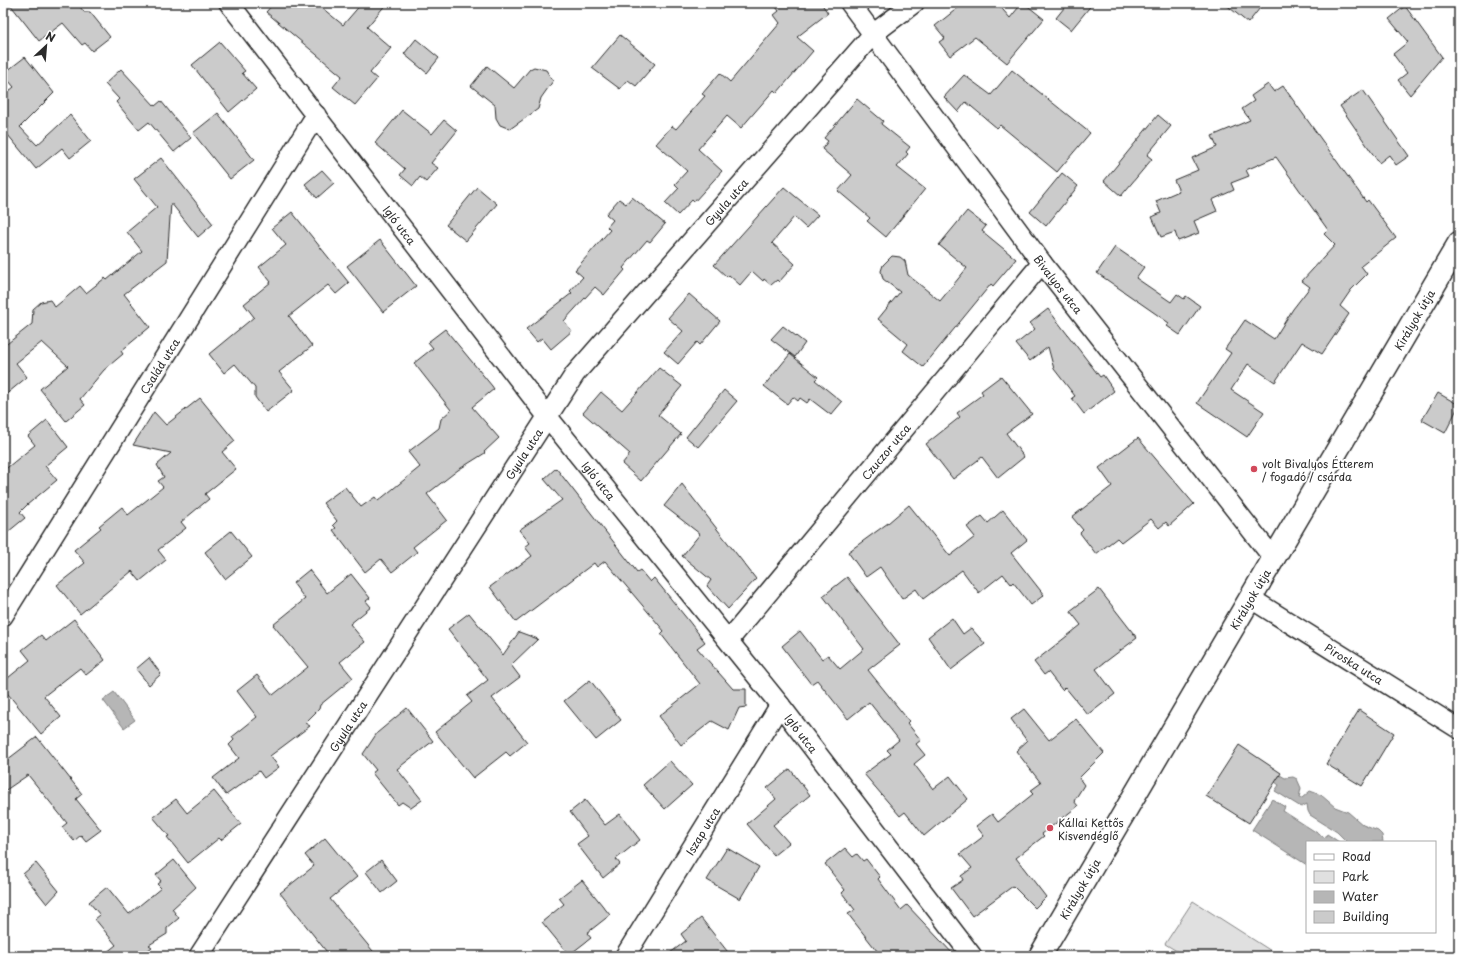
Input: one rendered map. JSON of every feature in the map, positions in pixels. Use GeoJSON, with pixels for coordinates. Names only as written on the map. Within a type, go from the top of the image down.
{"type":"FeatureCollection","features":[{"type":"Feature","properties":{"kind":"street","name":"Igló utca"},"geometry":{"type":"LineString","coordinates":[[229,3],[547,416],[729,640],[972,956]]}},
{"type":"Feature","properties":{"kind":"street","name":"Bivalyos utca"},"geometry":{"type":"LineString","coordinates":[[850,3],[1042,263],[1274,559]]}},
{"type":"Feature","properties":{"kind":"street","name":"Gyula utca"},"geometry":{"type":"LineString","coordinates":[[199,956],[575,374],[873,34],[914,3]]}},
{"type":"Feature","properties":{"kind":"street","name":"Család utca"},"geometry":{"type":"LineString","coordinates":[[3,616],[316,115]]}},
{"type":"Feature","properties":{"kind":"street","name":"Királyok útja"},"geometry":{"type":"LineString","coordinates":[[1040,956],[1459,243]]}},
{"type":"Feature","properties":{"kind":"street","name":"Czuczor utca"},"geometry":{"type":"LineString","coordinates":[[729,640],[1042,263]]}},
{"type":"Feature","properties":{"kind":"street","name":"Piroska utca"},"geometry":{"type":"LineString","coordinates":[[1250,598],[1459,729]]}},
{"type":"Feature","properties":{"kind":"street","name":"Iszap utca"},"geometry":{"type":"LineString","coordinates":[[624,956],[780,705]]}},
{"type":"Feature","properties":{"kind":"green space"},"geometry":{"type":"Polygon","coordinates":[[[1193,901],[1279,956],[1185,956],[1165,944],[1193,901]]]}},
{"type":"Feature","properties":{"kind":"water"},"geometry":{"type":"Polygon","coordinates":[[[114,692],[135,720],[124,728],[103,700],[114,692]]]}},
{"type":"Feature","properties":{"kind":"water"},"geometry":{"type":"Polygon","coordinates":[[[1280,775],[1285,778],[1293,777],[1297,779],[1301,788],[1299,798],[1302,798],[1310,791],[1321,795],[1335,807],[1348,812],[1363,825],[1378,831],[1382,835],[1383,841],[1346,841],[1337,832],[1310,815],[1307,804],[1301,807],[1275,791],[1279,785],[1275,782],[1280,775]]]}},
{"type":"Feature","properties":{"kind":"water"},"geometry":{"type":"Polygon","coordinates":[[[1272,799],[1285,807],[1283,811],[1325,838],[1327,834],[1338,841],[1306,841],[1306,864],[1252,830],[1272,799]]]}},
{"type":"Feature","properties":{"kind":"building"},"geometry":{"type":"Polygon","coordinates":[[[9,3],[77,3],[84,12],[90,12],[110,37],[92,51],[85,43],[82,45],[63,23],[39,41],[9,3]]]}},
{"type":"Feature","properties":{"kind":"building"},"geometry":{"type":"Polygon","coordinates":[[[274,3],[316,3],[343,25],[362,3],[387,3],[367,27],[391,48],[370,73],[377,79],[355,105],[333,87],[342,76],[266,12],[274,3]]]}},
{"type":"Feature","properties":{"kind":"building"},"geometry":{"type":"Polygon","coordinates":[[[773,3],[821,3],[828,13],[797,37],[813,51],[777,93],[774,90],[741,128],[727,116],[698,149],[722,171],[694,202],[692,200],[678,215],[665,203],[679,188],[675,184],[687,171],[656,144],[672,126],[676,129],[705,96],[702,94],[720,73],[730,82],[780,23],[774,15],[779,11],[773,3]]]}},
{"type":"Feature","properties":{"kind":"building"},"geometry":{"type":"Polygon","coordinates":[[[964,3],[997,3],[1010,18],[1022,3],[1024,3],[1044,19],[1007,63],[975,37],[950,56],[939,42],[945,38],[935,26],[964,3]]]}},
{"type":"Feature","properties":{"kind":"building"},"geometry":{"type":"Polygon","coordinates":[[[1068,3],[1093,3],[1071,30],[1056,18],[1068,3]]]}},
{"type":"Feature","properties":{"kind":"building"},"geometry":{"type":"Polygon","coordinates":[[[1224,3],[1264,3],[1248,23],[1224,3]]]}},
{"type":"Feature","properties":{"kind":"building"},"geometry":{"type":"Polygon","coordinates":[[[1405,6],[1442,57],[1410,95],[1398,80],[1407,73],[1393,54],[1408,42],[1389,19],[1405,6]]]}},
{"type":"Feature","properties":{"kind":"building"},"geometry":{"type":"Polygon","coordinates":[[[620,35],[655,64],[636,86],[628,80],[620,89],[592,68],[620,35]]]}},
{"type":"Feature","properties":{"kind":"building"},"geometry":{"type":"Polygon","coordinates":[[[416,39],[439,58],[427,73],[404,54],[416,39]]]}},
{"type":"Feature","properties":{"kind":"building"},"geometry":{"type":"Polygon","coordinates":[[[220,42],[245,71],[242,73],[256,89],[229,112],[192,65],[220,42]]]}},
{"type":"Feature","properties":{"kind":"building"},"geometry":{"type":"Polygon","coordinates":[[[25,57],[54,93],[20,127],[37,145],[70,115],[91,141],[70,158],[62,148],[36,169],[3,129],[3,96],[14,87],[3,74],[25,57]]]}},
{"type":"Feature","properties":{"kind":"building"},"geometry":{"type":"Polygon","coordinates":[[[487,66],[514,88],[530,69],[534,67],[546,70],[553,81],[541,98],[538,109],[510,129],[500,125],[496,118],[495,105],[471,86],[487,66]]]}},
{"type":"Feature","properties":{"kind":"building"},"geometry":{"type":"Polygon","coordinates":[[[121,69],[155,106],[161,101],[191,138],[174,152],[149,122],[139,130],[116,102],[119,99],[105,84],[121,69]]]}},
{"type":"Feature","properties":{"kind":"building"},"geometry":{"type":"Polygon","coordinates":[[[1012,70],[1090,133],[1057,172],[1000,125],[997,128],[966,102],[958,112],[944,97],[964,75],[991,95],[1012,70]]]}},
{"type":"Feature","properties":{"kind":"building"},"geometry":{"type":"Polygon","coordinates":[[[1268,84],[1274,92],[1283,86],[1366,202],[1368,200],[1396,238],[1361,266],[1367,274],[1351,290],[1340,306],[1349,314],[1322,354],[1302,342],[1275,382],[1248,364],[1231,390],[1264,412],[1247,437],[1197,403],[1231,353],[1225,349],[1245,320],[1274,339],[1293,309],[1310,287],[1302,281],[1335,245],[1324,234],[1328,230],[1276,157],[1246,170],[1249,176],[1231,183],[1234,190],[1212,200],[1217,211],[1194,221],[1199,233],[1178,241],[1175,232],[1161,237],[1152,217],[1161,213],[1156,201],[1179,191],[1174,180],[1198,170],[1192,158],[1217,147],[1212,136],[1250,120],[1242,109],[1254,101],[1251,96],[1268,84]]]}},
{"type":"Feature","properties":{"kind":"building"},"geometry":{"type":"Polygon","coordinates":[[[1363,90],[1409,156],[1396,165],[1389,155],[1379,163],[1340,106],[1363,90]]]}},
{"type":"Feature","properties":{"kind":"building"},"geometry":{"type":"Polygon","coordinates":[[[857,99],[883,121],[881,124],[910,147],[906,152],[908,154],[897,167],[925,189],[886,237],[867,221],[870,218],[838,191],[852,175],[822,149],[828,141],[824,138],[857,99]]]}},
{"type":"Feature","properties":{"kind":"building"},"geometry":{"type":"Polygon","coordinates":[[[402,110],[432,134],[444,120],[457,131],[431,163],[438,168],[426,182],[420,177],[413,186],[400,175],[405,169],[375,143],[402,110]]]}},
{"type":"Feature","properties":{"kind":"building"},"geometry":{"type":"Polygon","coordinates":[[[218,113],[254,160],[230,179],[193,133],[218,113]]]}},
{"type":"Feature","properties":{"kind":"building"},"geometry":{"type":"Polygon","coordinates":[[[1158,115],[1171,126],[1147,155],[1152,159],[1121,196],[1104,181],[1158,115]]]}},
{"type":"Feature","properties":{"kind":"building"},"geometry":{"type":"Polygon","coordinates":[[[161,158],[213,224],[198,237],[171,203],[167,261],[124,294],[150,327],[121,351],[123,354],[104,370],[80,399],[85,405],[66,421],[40,389],[68,366],[42,342],[16,363],[27,377],[3,397],[3,347],[32,324],[33,309],[41,302],[50,300],[55,307],[80,286],[86,293],[105,278],[107,280],[142,251],[127,232],[157,207],[134,179],[161,158]]]}},
{"type":"Feature","properties":{"kind":"building"},"geometry":{"type":"Polygon","coordinates":[[[322,170],[334,183],[317,198],[305,184],[322,170]]]}},
{"type":"Feature","properties":{"kind":"building"},"geometry":{"type":"Polygon","coordinates":[[[1062,173],[1078,186],[1046,226],[1030,212],[1062,173]]]}},
{"type":"Feature","properties":{"kind":"building"},"geometry":{"type":"Polygon","coordinates":[[[477,187],[497,204],[466,241],[446,225],[477,187]]]}},
{"type":"Feature","properties":{"kind":"building"},"geometry":{"type":"Polygon","coordinates":[[[784,187],[818,215],[806,228],[794,217],[772,243],[795,264],[779,282],[777,280],[771,285],[764,279],[763,281],[752,271],[740,285],[729,275],[727,277],[714,265],[784,187]]]}},
{"type":"Feature","properties":{"kind":"building"},"geometry":{"type":"Polygon","coordinates":[[[632,197],[665,224],[650,242],[647,240],[623,268],[625,270],[604,295],[595,287],[564,321],[572,331],[551,349],[542,338],[537,342],[526,329],[572,293],[570,291],[583,277],[575,270],[610,230],[607,227],[613,220],[606,214],[619,199],[626,204],[632,197]]]}},
{"type":"Feature","properties":{"kind":"building"},"geometry":{"type":"Polygon","coordinates":[[[967,211],[986,226],[982,231],[1016,259],[993,286],[991,284],[923,367],[903,351],[908,344],[878,319],[900,292],[883,279],[881,271],[883,265],[892,256],[900,257],[905,261],[908,275],[940,301],[967,268],[939,245],[967,211]]]}},
{"type":"Feature","properties":{"kind":"building"},"geometry":{"type":"Polygon","coordinates":[[[292,212],[349,283],[336,294],[328,285],[289,316],[312,346],[279,372],[294,390],[266,412],[255,397],[255,388],[235,364],[224,373],[209,354],[254,317],[244,304],[271,282],[259,267],[286,245],[272,228],[292,212]]]}},
{"type":"Feature","properties":{"kind":"building"},"geometry":{"type":"Polygon","coordinates":[[[380,240],[416,286],[383,312],[347,266],[380,240]]]}},
{"type":"Feature","properties":{"kind":"building"},"geometry":{"type":"Polygon","coordinates":[[[1115,247],[1144,267],[1136,278],[1171,302],[1177,294],[1184,299],[1186,296],[1200,306],[1180,335],[1167,326],[1169,323],[1097,273],[1115,247]]]}},
{"type":"Feature","properties":{"kind":"building"},"geometry":{"type":"Polygon","coordinates":[[[689,294],[720,321],[700,345],[697,342],[678,364],[664,352],[683,331],[668,318],[689,294]]]}},
{"type":"Feature","properties":{"kind":"building"},"geometry":{"type":"Polygon","coordinates":[[[1048,309],[1100,377],[1103,375],[1114,391],[1084,414],[1072,398],[1075,396],[1054,369],[1048,347],[1030,361],[1016,344],[1035,329],[1030,323],[1048,309]]]}},
{"type":"Feature","properties":{"kind":"building"},"geometry":{"type":"Polygon","coordinates":[[[783,326],[805,343],[795,357],[771,339],[783,326]]]}},
{"type":"Feature","properties":{"kind":"building"},"geometry":{"type":"Polygon","coordinates":[[[445,329],[494,389],[472,407],[499,438],[484,452],[485,453],[458,470],[427,494],[447,520],[413,547],[417,552],[392,572],[381,559],[365,572],[333,530],[336,528],[333,525],[337,521],[323,503],[345,487],[361,507],[375,497],[378,501],[420,467],[408,452],[439,428],[441,419],[451,410],[414,363],[433,348],[428,342],[445,329]]]}},
{"type":"Feature","properties":{"kind":"building"},"geometry":{"type":"Polygon","coordinates":[[[790,354],[818,377],[815,380],[842,402],[831,415],[810,399],[807,403],[800,398],[798,401],[793,397],[787,404],[764,386],[790,354]]]}},
{"type":"Feature","properties":{"kind":"building"},"geometry":{"type":"Polygon","coordinates":[[[659,368],[682,386],[658,415],[681,434],[641,481],[622,464],[630,454],[583,413],[601,392],[622,410],[659,368]]]}},
{"type":"Feature","properties":{"kind":"building"},"geometry":{"type":"Polygon","coordinates":[[[1001,376],[1032,414],[1006,433],[1024,457],[998,478],[982,457],[953,479],[926,444],[960,417],[957,413],[983,394],[981,391],[1001,376]]]}},
{"type":"Feature","properties":{"kind":"building"},"geometry":{"type":"Polygon","coordinates":[[[724,390],[737,401],[698,447],[686,437],[724,390]]]}},
{"type":"Feature","properties":{"kind":"building"},"geometry":{"type":"Polygon","coordinates":[[[1438,393],[1459,405],[1445,433],[1422,420],[1438,393]]]}},
{"type":"Feature","properties":{"kind":"building"},"geometry":{"type":"Polygon","coordinates":[[[200,398],[235,441],[222,452],[236,469],[205,494],[209,499],[181,522],[186,528],[158,550],[166,560],[140,581],[132,571],[80,614],[57,585],[85,563],[74,550],[101,528],[99,526],[122,507],[128,515],[163,487],[158,481],[164,477],[157,465],[171,453],[133,445],[154,412],[166,425],[200,398]]]}},
{"type":"Feature","properties":{"kind":"building"},"geometry":{"type":"Polygon","coordinates":[[[47,420],[68,447],[45,466],[57,480],[20,512],[25,518],[3,536],[3,471],[35,445],[28,436],[47,420]]]}},
{"type":"Feature","properties":{"kind":"building"},"geometry":{"type":"Polygon","coordinates":[[[1138,438],[1194,504],[1169,526],[1166,522],[1159,528],[1151,519],[1121,542],[1117,538],[1096,554],[1080,533],[1083,530],[1072,517],[1112,486],[1099,468],[1138,438]]]}},
{"type":"Feature","properties":{"kind":"building"},"geometry":{"type":"Polygon","coordinates":[[[556,468],[637,572],[640,570],[650,582],[654,578],[688,620],[705,642],[697,648],[733,689],[746,689],[746,707],[739,708],[729,730],[712,721],[681,745],[659,716],[700,684],[661,634],[664,631],[605,561],[597,567],[594,563],[516,622],[490,587],[532,556],[525,547],[530,543],[519,530],[562,500],[544,479],[556,468]]]}},
{"type":"Feature","properties":{"kind":"building"},"geometry":{"type":"Polygon","coordinates":[[[682,484],[756,579],[728,609],[707,586],[711,580],[682,556],[700,534],[664,506],[682,484]]]}},
{"type":"Feature","properties":{"kind":"building"},"geometry":{"type":"Polygon","coordinates":[[[909,505],[950,556],[975,537],[967,527],[982,516],[988,523],[1003,510],[1027,540],[1011,553],[1044,595],[1031,605],[1013,582],[1011,584],[1003,574],[979,593],[962,570],[923,599],[916,589],[902,599],[880,567],[866,577],[848,552],[888,523],[909,505]]]}},
{"type":"Feature","properties":{"kind":"building"},"geometry":{"type":"Polygon","coordinates":[[[231,531],[252,557],[225,579],[205,552],[231,531]]]}},
{"type":"Feature","properties":{"kind":"building"},"geometry":{"type":"Polygon","coordinates":[[[309,570],[327,593],[351,574],[370,598],[366,601],[371,607],[350,624],[365,642],[340,662],[353,678],[320,705],[319,709],[305,723],[310,726],[270,756],[279,767],[264,778],[259,771],[226,795],[213,778],[239,758],[229,745],[234,740],[232,737],[257,717],[237,691],[257,675],[273,695],[308,667],[273,625],[305,599],[293,583],[309,570]]]}},
{"type":"Feature","properties":{"kind":"building"},"geometry":{"type":"Polygon","coordinates":[[[847,577],[900,645],[868,670],[909,721],[907,723],[921,740],[916,744],[925,755],[914,764],[933,789],[950,776],[968,799],[924,836],[905,812],[900,816],[864,774],[891,754],[887,750],[899,740],[869,702],[848,719],[817,680],[811,684],[782,646],[800,631],[822,659],[828,655],[840,669],[864,649],[823,596],[847,577]]]}},
{"type":"Feature","properties":{"kind":"building"},"geometry":{"type":"Polygon","coordinates":[[[1099,589],[1137,638],[1096,669],[1115,694],[1088,715],[1065,687],[1062,690],[1048,672],[1044,675],[1034,662],[1081,625],[1070,611],[1099,589]]]}},
{"type":"Feature","properties":{"kind":"building"},"geometry":{"type":"Polygon","coordinates":[[[469,613],[503,655],[519,632],[538,639],[511,665],[520,677],[492,698],[527,742],[510,756],[506,752],[473,778],[435,732],[472,702],[467,696],[488,680],[448,629],[469,613]]]}},
{"type":"Feature","properties":{"kind":"building"},"geometry":{"type":"Polygon","coordinates":[[[952,618],[963,634],[971,628],[985,644],[951,670],[928,637],[952,618]]]}},
{"type":"Feature","properties":{"kind":"building"},"geometry":{"type":"Polygon","coordinates":[[[74,619],[105,660],[86,675],[80,668],[44,696],[61,717],[41,734],[3,688],[3,682],[30,660],[22,650],[41,635],[46,641],[74,619]]]}},
{"type":"Feature","properties":{"kind":"building"},"geometry":{"type":"Polygon","coordinates":[[[149,658],[161,674],[149,685],[136,669],[149,658]]]}},
{"type":"Feature","properties":{"kind":"building"},"geometry":{"type":"Polygon","coordinates":[[[590,680],[621,720],[596,740],[564,701],[590,680]]]}},
{"type":"Feature","properties":{"kind":"building"},"geometry":{"type":"Polygon","coordinates":[[[407,708],[433,741],[397,769],[422,800],[411,808],[402,802],[398,805],[372,773],[376,770],[363,754],[377,733],[407,708]]]}},
{"type":"Feature","properties":{"kind":"building"},"geometry":{"type":"Polygon","coordinates":[[[1024,709],[1049,740],[1076,719],[1104,753],[1079,778],[1084,785],[1074,801],[1078,806],[1042,834],[1044,836],[1016,858],[1046,897],[1035,908],[1013,886],[972,916],[951,888],[963,880],[961,876],[972,868],[960,854],[984,836],[976,826],[992,814],[998,822],[1033,794],[1030,791],[1041,783],[1016,751],[1027,741],[1011,719],[1024,709]]]}},
{"type":"Feature","properties":{"kind":"building"},"geometry":{"type":"Polygon","coordinates":[[[1359,710],[1394,733],[1362,786],[1326,764],[1359,710]]]}},
{"type":"Feature","properties":{"kind":"building"},"geometry":{"type":"Polygon","coordinates":[[[37,737],[82,794],[76,799],[101,830],[86,841],[81,835],[74,841],[62,827],[67,823],[28,775],[3,792],[3,763],[37,737]]]}},
{"type":"Feature","properties":{"kind":"building"},"geometry":{"type":"Polygon","coordinates":[[[1239,745],[1281,773],[1249,823],[1206,796],[1239,745]]]}},
{"type":"Feature","properties":{"kind":"building"},"geometry":{"type":"Polygon","coordinates":[[[670,761],[692,785],[665,809],[643,785],[670,761]]]}},
{"type":"Feature","properties":{"kind":"building"},"geometry":{"type":"Polygon","coordinates":[[[790,769],[810,795],[773,825],[789,843],[774,855],[747,824],[776,799],[767,788],[790,769]]]}},
{"type":"Feature","properties":{"kind":"building"},"geometry":{"type":"Polygon","coordinates":[[[214,791],[241,824],[221,840],[219,838],[188,863],[167,837],[169,836],[153,817],[176,799],[187,813],[214,791]]]}},
{"type":"Feature","properties":{"kind":"building"},"geometry":{"type":"Polygon","coordinates":[[[585,800],[605,825],[620,814],[640,840],[616,859],[620,864],[603,878],[577,844],[588,836],[570,812],[585,800]]]}},
{"type":"Feature","properties":{"kind":"building"},"geometry":{"type":"Polygon","coordinates":[[[325,838],[357,877],[330,899],[377,956],[330,956],[280,893],[314,866],[305,855],[325,838]]]}},
{"type":"Feature","properties":{"kind":"building"},"geometry":{"type":"Polygon","coordinates":[[[727,848],[759,867],[740,899],[707,880],[727,848]]]}},
{"type":"Feature","properties":{"kind":"building"},"geometry":{"type":"Polygon","coordinates":[[[845,848],[853,857],[857,854],[863,861],[866,859],[880,877],[878,879],[901,910],[907,905],[955,956],[881,956],[848,914],[855,910],[842,893],[845,890],[825,864],[845,848]]]}},
{"type":"Feature","properties":{"kind":"building"},"geometry":{"type":"Polygon","coordinates":[[[174,860],[196,887],[172,909],[179,918],[167,928],[167,934],[149,945],[152,947],[141,956],[102,956],[116,945],[95,919],[100,915],[89,902],[107,887],[129,914],[161,888],[157,884],[161,881],[156,875],[174,860]]]}},
{"type":"Feature","properties":{"kind":"building"},"geometry":{"type":"Polygon","coordinates":[[[381,860],[397,881],[382,893],[366,872],[381,860]]]}},
{"type":"Feature","properties":{"kind":"building"},"geometry":{"type":"Polygon","coordinates":[[[36,863],[59,891],[47,904],[23,874],[36,863]]]}},
{"type":"Feature","properties":{"kind":"building"},"geometry":{"type":"Polygon","coordinates":[[[582,880],[610,915],[587,933],[591,938],[569,955],[542,922],[564,904],[559,898],[582,880]]]}},
{"type":"Feature","properties":{"kind":"building"},"geometry":{"type":"Polygon","coordinates":[[[701,918],[731,956],[666,956],[686,941],[681,934],[701,918]]]}},
{"type":"Feature","properties":{"kind":"place","name":"volt Bivalyos Étterem / fogadó / csárda"},"geometry":{"type":"Point","coordinates":[1254,469]}},
{"type":"Feature","properties":{"kind":"place","name":"Kállai Kettős Kisvendéglő"},"geometry":{"type":"Point","coordinates":[1050,828]}}]}
